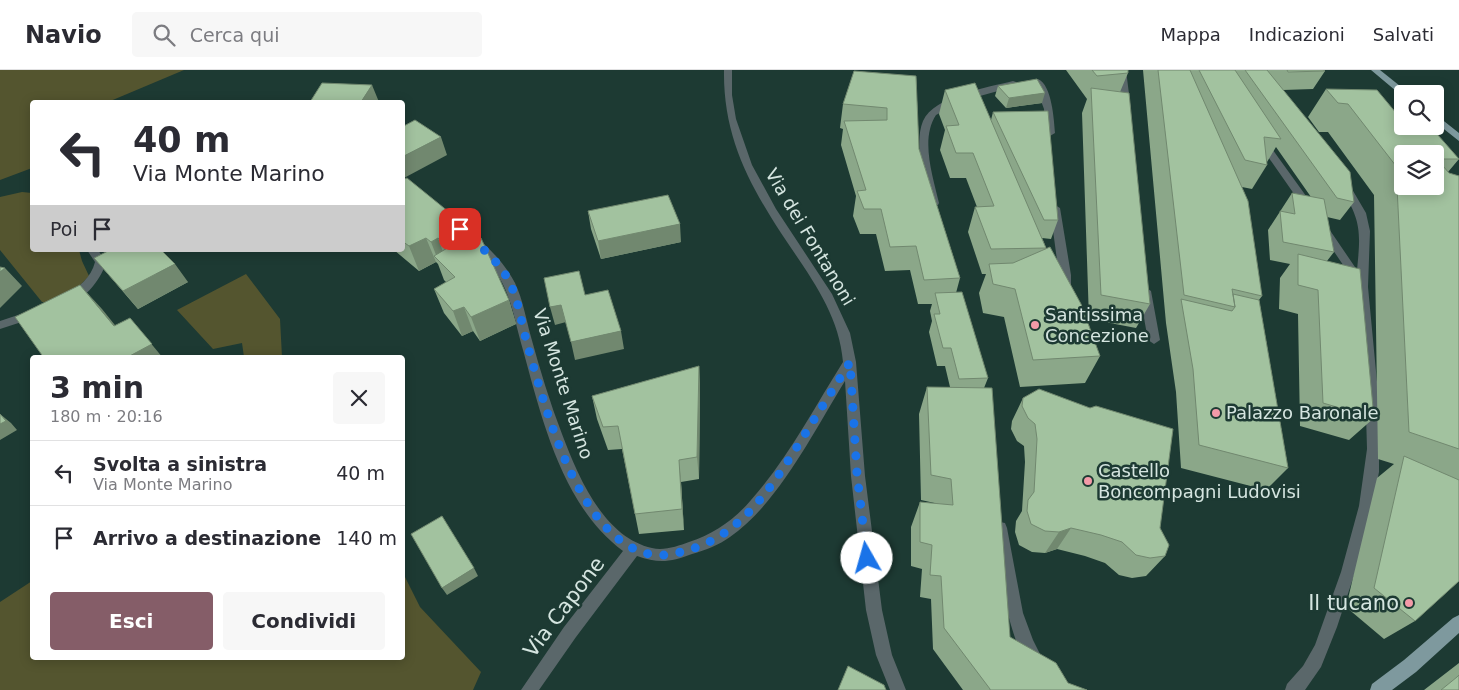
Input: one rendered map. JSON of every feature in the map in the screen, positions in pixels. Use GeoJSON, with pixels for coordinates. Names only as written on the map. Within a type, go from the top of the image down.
{"type":"FeatureCollection","features":[{"type":"Feature","properties":{"kind":"main road"},"geometry":{"type":"LineString","coordinates":[[1375,70],[1394,85]]}},
{"type":"Feature","properties":{"kind":"main road"},"geometry":{"type":"LineString","coordinates":[[1444,125],[1459,138]]}},
{"type":"Feature","properties":{"kind":"main road"},"geometry":{"type":"LineString","coordinates":[[1378,690],[1410,666],[1459,623]]}},
{"type":"Feature","properties":{"kind":"street","name":"Via dei Fontanoni"},"geometry":{"type":"LineString","coordinates":[[728,70],[727,90],[730,113],[743,155],[768,206],[822,285],[846,339],[850,362],[857,474],[874,607],[884,654],[898,690]]}},
{"type":"Feature","properties":{"kind":"street"},"geometry":{"type":"LineString","coordinates":[[1122,70],[1126,119]]}},
{"type":"Feature","properties":{"kind":"street"},"geometry":{"type":"LineString","coordinates":[[1038,82],[1049,108],[1050,142]]}},
{"type":"Feature","properties":{"kind":"street"},"geometry":{"type":"LineString","coordinates":[[937,217],[925,147],[924,133],[928,120],[935,110],[944,106],[1013,84]]}},
{"type":"Feature","properties":{"kind":"street"},"geometry":{"type":"LineString","coordinates":[[1255,130],[1362,285]]}},
{"type":"Feature","properties":{"kind":"street"},"geometry":{"type":"LineString","coordinates":[[1293,690],[1308,674],[1323,647],[1352,562],[1372,474],[1373,394],[1362,285],[1364,222],[1356,203],[1340,179]]}},
{"type":"Feature","properties":{"kind":"street"},"geometry":{"type":"LineString","coordinates":[[1054,196],[1065,276],[1060,296]]}},
{"type":"Feature","properties":{"kind":"street","name":"Via Monte Marino"},"geometry":{"type":"LineString","coordinates":[[464,232],[490,255],[508,281],[517,302],[526,342],[553,427],[574,479],[587,503],[604,526],[633,550],[661,556],[673,554],[701,547],[734,528],[781,474],[850,362]]}},
{"type":"Feature","properties":{"kind":"street"},"geometry":{"type":"LineString","coordinates":[[61,302],[79,292],[99,272],[100,262],[93,252]]}},
{"type":"Feature","properties":{"kind":"street"},"geometry":{"type":"LineString","coordinates":[[1143,278],[1154,340]]}},
{"type":"Feature","properties":{"kind":"street"},"geometry":{"type":"LineString","coordinates":[[0,325],[42,311]]}},
{"type":"Feature","properties":{"kind":"street"},"geometry":{"type":"LineString","coordinates":[[999,518],[1018,624],[1032,655],[1044,673]]}},
{"type":"Feature","properties":{"kind":"street","name":"Via Capone"},"geometry":{"type":"LineString","coordinates":[[529,690],[570,632],[633,550]]}},
{"type":"Feature","properties":{"kind":"green space"},"geometry":{"type":"Polygon","coordinates":[[[0,70],[184,70],[113,100],[30,100],[30,169],[0,180],[0,70]]]}},
{"type":"Feature","properties":{"kind":"green space"},"geometry":{"type":"Polygon","coordinates":[[[22,192],[30,193],[30,252],[80,252],[89,276],[74,291],[62,299],[42,302],[0,250],[0,197],[22,192]]]}},
{"type":"Feature","properties":{"kind":"green space"},"geometry":{"type":"Polygon","coordinates":[[[246,274],[280,319],[282,355],[244,355],[242,343],[213,349],[177,310],[246,274]]]}},
{"type":"Feature","properties":{"kind":"green space"},"geometry":{"type":"Polygon","coordinates":[[[405,577],[420,607],[481,672],[473,690],[0,690],[0,602],[30,582],[30,660],[405,660],[405,577]]]}},
{"type":"Feature","properties":{"kind":"building"},"geometry":{"type":"Polygon","coordinates":[[[1092,70],[1128,70],[1128,73],[1097,76],[1092,70]]]}},
{"type":"Feature","properties":{"kind":"building"},"geometry":{"type":"Polygon","coordinates":[[[1158,70],[1190,70],[1248,201],[1262,296],[1232,289],[1235,307],[1184,295],[1158,70]]]}},
{"type":"Feature","properties":{"kind":"building"},"geometry":{"type":"Polygon","coordinates":[[[1199,70],[1235,70],[1281,139],[1264,137],[1267,165],[1245,160],[1199,70]]]}},
{"type":"Feature","properties":{"kind":"building"},"geometry":{"type":"Polygon","coordinates":[[[1245,70],[1267,70],[1350,172],[1354,202],[1337,198],[1245,70]]]}},
{"type":"Feature","properties":{"kind":"building"},"geometry":{"type":"Polygon","coordinates":[[[1287,70],[1323,70],[1325,71],[1288,72],[1287,70]]]}},
{"type":"Feature","properties":{"kind":"building"},"geometry":{"type":"Polygon","coordinates":[[[854,71],[916,76],[919,149],[960,278],[924,280],[916,246],[890,247],[881,209],[864,209],[857,191],[866,190],[844,121],[887,120],[887,108],[843,104],[854,71]]]}},
{"type":"Feature","properties":{"kind":"building"},"geometry":{"type":"Polygon","coordinates":[[[1037,79],[1045,93],[1009,98],[998,86],[1037,79]]]}},
{"type":"Feature","properties":{"kind":"building"},"geometry":{"type":"Polygon","coordinates":[[[322,83],[372,85],[362,100],[311,100],[322,83]]]}},
{"type":"Feature","properties":{"kind":"building"},"geometry":{"type":"Polygon","coordinates":[[[975,83],[1046,248],[991,249],[975,207],[994,206],[973,153],[956,153],[946,126],[959,125],[945,90],[975,83]]]}},
{"type":"Feature","properties":{"kind":"building"},"geometry":{"type":"Polygon","coordinates":[[[1091,88],[1129,93],[1150,304],[1101,295],[1091,88]]]}},
{"type":"Feature","properties":{"kind":"building"},"geometry":{"type":"Polygon","coordinates":[[[1326,89],[1377,90],[1394,110],[1394,135],[1438,135],[1459,159],[1444,159],[1444,145],[1394,145],[1394,163],[1348,104],[1338,103],[1326,89]]]}},
{"type":"Feature","properties":{"kind":"building"},"geometry":{"type":"Polygon","coordinates":[[[1048,111],[1058,220],[1044,220],[993,112],[1048,111]]]}},
{"type":"Feature","properties":{"kind":"building"},"geometry":{"type":"Polygon","coordinates":[[[415,120],[441,137],[405,155],[405,125],[415,120]]]}},
{"type":"Feature","properties":{"kind":"building"},"geometry":{"type":"Polygon","coordinates":[[[1444,167],[1449,173],[1459,176],[1459,449],[1409,432],[1397,195],[1444,195],[1444,167]]]}},
{"type":"Feature","properties":{"kind":"building"},"geometry":{"type":"Polygon","coordinates":[[[407,178],[481,238],[509,300],[471,317],[464,307],[453,311],[434,289],[455,277],[434,256],[449,247],[438,238],[431,242],[426,238],[409,246],[405,243],[405,179],[407,178]]]}},
{"type":"Feature","properties":{"kind":"building"},"geometry":{"type":"Polygon","coordinates":[[[1292,193],[1324,199],[1334,252],[1283,242],[1280,211],[1295,214],[1292,193]]]}},
{"type":"Feature","properties":{"kind":"building"},"geometry":{"type":"Polygon","coordinates":[[[668,195],[680,224],[598,241],[588,211],[668,195]]]}},
{"type":"Feature","properties":{"kind":"building"},"geometry":{"type":"Polygon","coordinates":[[[1050,247],[1081,304],[1100,356],[1033,360],[1015,289],[993,284],[989,264],[1013,263],[1050,247]]]}},
{"type":"Feature","properties":{"kind":"building"},"geometry":{"type":"Polygon","coordinates":[[[106,252],[163,252],[175,264],[123,291],[94,258],[106,252]]]}},
{"type":"Feature","properties":{"kind":"building"},"geometry":{"type":"Polygon","coordinates":[[[1298,254],[1360,269],[1374,418],[1323,403],[1318,290],[1298,285],[1298,254]]]}},
{"type":"Feature","properties":{"kind":"building"},"geometry":{"type":"Polygon","coordinates":[[[579,271],[585,295],[608,290],[621,331],[571,342],[561,305],[550,307],[544,278],[579,271]]]}},
{"type":"Feature","properties":{"kind":"building"},"geometry":{"type":"Polygon","coordinates":[[[80,285],[114,326],[130,318],[152,344],[132,355],[42,355],[15,317],[80,285]]]}},
{"type":"Feature","properties":{"kind":"building"},"geometry":{"type":"Polygon","coordinates":[[[962,292],[988,378],[959,379],[951,348],[943,348],[934,314],[940,314],[935,293],[962,292]]]}},
{"type":"Feature","properties":{"kind":"building"},"geometry":{"type":"Polygon","coordinates":[[[1233,294],[1259,300],[1288,468],[1199,445],[1193,369],[1181,299],[1232,311],[1235,307],[1233,294]]]}},
{"type":"Feature","properties":{"kind":"building"},"geometry":{"type":"Polygon","coordinates":[[[699,366],[697,457],[679,460],[682,509],[635,514],[618,426],[603,427],[592,396],[699,366]]]}},
{"type":"Feature","properties":{"kind":"building"},"geometry":{"type":"Polygon","coordinates":[[[927,387],[992,388],[1010,637],[1056,663],[1068,683],[1087,690],[990,690],[944,628],[941,576],[930,575],[932,545],[920,542],[920,502],[953,505],[951,479],[931,475],[927,387]]]}},
{"type":"Feature","properties":{"kind":"building","name":"Castello Boncompagni Ludovisi"},"geometry":{"type":"Polygon","coordinates":[[[1039,389],[1090,408],[1096,406],[1173,429],[1160,528],[1169,545],[1165,556],[1150,558],[1136,555],[1122,542],[1101,535],[1071,528],[1059,532],[1045,531],[1031,524],[1027,511],[1028,500],[1034,492],[1037,439],[1035,424],[1028,418],[1022,406],[1023,398],[1039,389]]]}},
{"type":"Feature","properties":{"kind":"building"},"geometry":{"type":"Polygon","coordinates":[[[0,414],[6,421],[0,424],[0,414]]]}},
{"type":"Feature","properties":{"kind":"building"},"geometry":{"type":"Polygon","coordinates":[[[1404,456],[1459,480],[1459,581],[1415,621],[1374,588],[1404,456]]]}},
{"type":"Feature","properties":{"kind":"building"},"geometry":{"type":"Polygon","coordinates":[[[442,516],[474,568],[442,588],[411,534],[442,516]]]}},
{"type":"Feature","properties":{"kind":"building"},"geometry":{"type":"Polygon","coordinates":[[[848,666],[884,685],[886,690],[838,690],[848,666]]]}},
{"type":"Feature","properties":{"kind":"building"},"geometry":{"type":"Polygon","coordinates":[[[1459,675],[1459,690],[1441,690],[1457,677],[1459,675]]]}},
{"type":"Feature","properties":{"kind":"place","name":"Santissima Concezione"},"geometry":{"type":"Point","coordinates":[1035,325]}},
{"type":"Feature","properties":{"kind":"place","name":"Palazzo Baronale"},"geometry":{"type":"Point","coordinates":[1216,413]}},
{"type":"Feature","properties":{"kind":"place","name":"Castello Boncompagni Ludovisi"},"geometry":{"type":"Point","coordinates":[1088,481]}},
{"type":"Feature","properties":{"kind":"place","name":"Il tucano"},"geometry":{"type":"Point","coordinates":[1409,603]}},
{"type":"Feature","properties":{"kind":"route"},"geometry":{"type":"LineString","coordinates":[[460,229],[490,255],[508,281],[517,302],[526,342],[553,427],[574,479],[587,503],[604,526],[618,539],[633,550],[661,556],[701,547],[734,528],[781,474],[850,362],[852,421],[867,558]]}}]}
